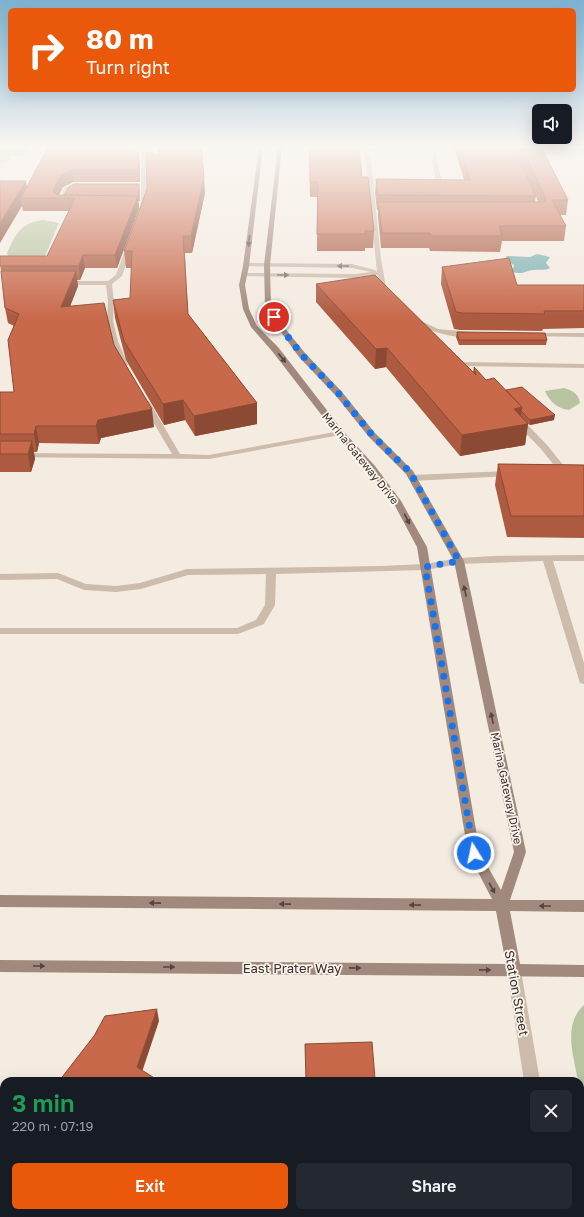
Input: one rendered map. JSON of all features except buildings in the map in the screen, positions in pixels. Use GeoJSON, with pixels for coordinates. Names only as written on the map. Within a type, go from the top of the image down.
{"type":"FeatureCollection","features":[{"type":"Feature","properties":{"kind":"street"},"geometry":{"type":"LineString","coordinates":[[59,204],[66,204]]}},
{"type":"Feature","properties":{"kind":"street","name":"Marina Gateway Drive"},"geometry":{"type":"LineString","coordinates":[[254,204],[242,285],[246,309],[254,326],[275,349],[340,433],[372,468],[397,501],[422,547],[474,853],[502,905]]}},
{"type":"Feature","properties":{"kind":"street","name":"Marina Gateway Drive"},"geometry":{"type":"LineString","coordinates":[[274,204],[267,275],[268,306],[281,328],[302,355],[339,394],[372,435],[410,472],[459,561],[520,852],[502,905]]}},
{"type":"Feature","properties":{"kind":"street"},"geometry":{"type":"LineString","coordinates":[[374,204],[383,288],[391,295]]}},
{"type":"Feature","properties":{"kind":"street"},"geometry":{"type":"LineString","coordinates":[[136,205],[144,205],[139,220]]}},
{"type":"Feature","properties":{"kind":"street"},"geometry":{"type":"LineString","coordinates":[[54,283],[109,283],[119,276],[132,240]]}},
{"type":"Feature","properties":{"kind":"street"},"geometry":{"type":"LineString","coordinates":[[246,265],[352,266],[381,273]]}},
{"type":"Feature","properties":{"kind":"street"},"geometry":{"type":"LineString","coordinates":[[244,275],[355,276],[381,273]]}},
{"type":"Feature","properties":{"kind":"street"},"geometry":{"type":"LineString","coordinates":[[109,283],[111,302],[110,321],[121,361],[129,375]]}},
{"type":"Feature","properties":{"kind":"street"},"geometry":{"type":"LineString","coordinates":[[414,317],[435,338]]}},
{"type":"Feature","properties":{"kind":"street"},"geometry":{"type":"LineString","coordinates":[[425,328],[460,334],[475,334]]}},
{"type":"Feature","properties":{"kind":"street"},"geometry":{"type":"LineString","coordinates":[[522,334],[584,335]]}},
{"type":"Feature","properties":{"kind":"street"},"geometry":{"type":"LineString","coordinates":[[455,358],[473,374]]}},
{"type":"Feature","properties":{"kind":"street"},"geometry":{"type":"LineString","coordinates":[[461,364],[584,366]]}},
{"type":"Feature","properties":{"kind":"street"},"geometry":{"type":"LineString","coordinates":[[142,395],[178,457]]}},
{"type":"Feature","properties":{"kind":"street"},"geometry":{"type":"LineString","coordinates":[[512,413],[568,473],[550,473]]}},
{"type":"Feature","properties":{"kind":"street"},"geometry":{"type":"LineString","coordinates":[[0,455],[209,457],[340,433]]}},
{"type":"Feature","properties":{"kind":"street"},"geometry":{"type":"LineString","coordinates":[[412,478],[521,474]]}},
{"type":"Feature","properties":{"kind":"street"},"geometry":{"type":"LineString","coordinates":[[547,558],[584,680]]}},
{"type":"Feature","properties":{"kind":"street"},"geometry":{"type":"LineString","coordinates":[[0,577],[58,576],[84,587],[116,589],[141,586],[188,572],[425,567],[459,561],[584,558]]}},
{"type":"Feature","properties":{"kind":"street"},"geometry":{"type":"LineString","coordinates":[[0,631],[238,632],[260,622],[270,605],[271,570]]}},
{"type":"Feature","properties":{"kind":"street"},"geometry":{"type":"LineString","coordinates":[[0,901],[584,906]]}},
{"type":"Feature","properties":{"kind":"street","name":"Station Street"},"geometry":{"type":"LineString","coordinates":[[502,905],[531,1077]]}},
{"type":"Feature","properties":{"kind":"street","name":"East Prater Way"},"geometry":{"type":"LineString","coordinates":[[0,966],[584,971]]}},
{"type":"Feature","properties":{"kind":"green space"},"geometry":{"type":"Polygon","coordinates":[[[43,220],[59,223],[45,256],[34,261],[10,260],[7,253],[20,230],[29,224],[43,220]]]}},
{"type":"Feature","properties":{"kind":"green space"},"geometry":{"type":"Polygon","coordinates":[[[564,388],[575,393],[580,403],[569,410],[554,404],[545,391],[564,388]]]}},
{"type":"Feature","properties":{"kind":"green space"},"geometry":{"type":"Polygon","coordinates":[[[584,1005],[584,1077],[577,1077],[572,1051],[571,1031],[577,1013],[584,1005]]]}},
{"type":"Feature","properties":{"kind":"water"},"geometry":{"type":"Polygon","coordinates":[[[537,254],[550,257],[546,263],[550,268],[516,273],[512,272],[514,265],[504,260],[507,256],[530,257],[537,254]]]}},
{"type":"Feature","properties":{"kind":"route"},"geometry":{"type":"LineString","coordinates":[[274,317],[302,355],[339,394],[372,435],[410,472],[459,561],[425,567],[474,853]]}}]}
